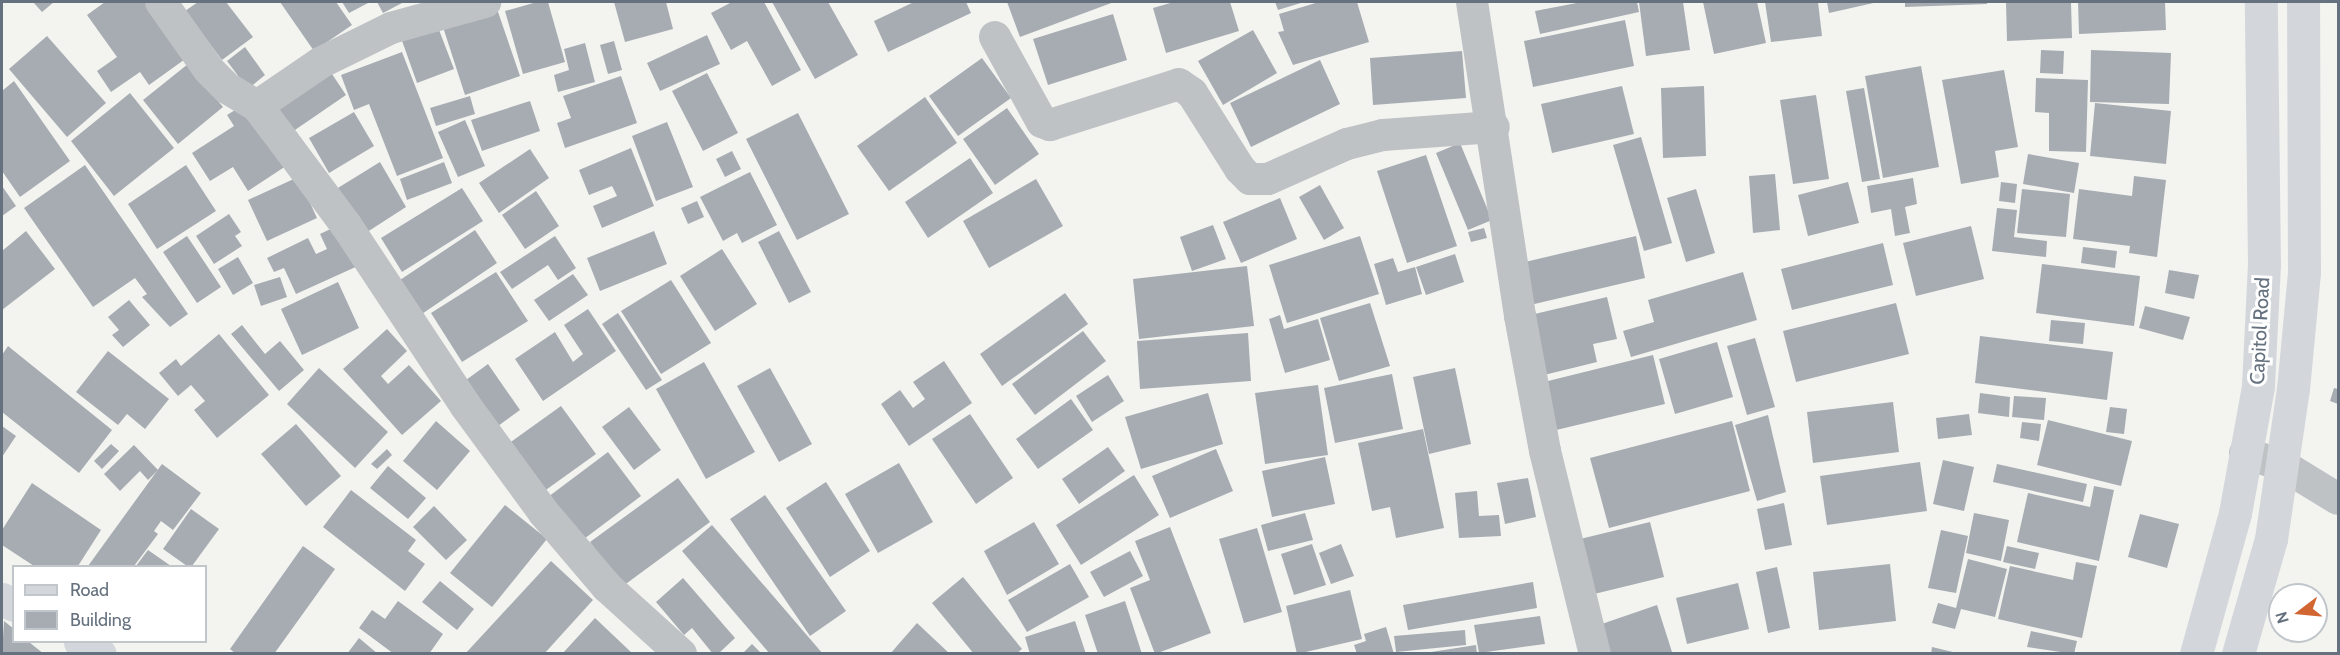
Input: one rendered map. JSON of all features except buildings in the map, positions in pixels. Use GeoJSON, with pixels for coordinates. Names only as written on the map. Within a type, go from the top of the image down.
{"type":"FeatureCollection","features":[{"type":"Feature","properties":{"kind":"main road","name":"Capitol Road"},"geometry":{"type":"LineString","coordinates":[[2196,654],[2235,513],[2258,386],[2264,265],[2261,2]]}},
{"type":"Feature","properties":{"kind":"main road","name":"Capitol Road"},"geometry":{"type":"LineString","coordinates":[[2238,654],[2271,539],[2284,466],[2304,272],[2303,2]]}},
{"type":"Feature","properties":{"kind":"main road"},"geometry":{"type":"LineString","coordinates":[[82,643],[100,654]]}},
{"type":"Feature","properties":{"kind":"street"},"geometry":{"type":"LineString","coordinates":[[161,2],[209,70],[228,88],[257,106],[346,225],[465,405],[544,513],[607,587],[681,654]]}},
{"type":"Feature","properties":{"kind":"street"},"geometry":{"type":"LineString","coordinates":[[257,106],[320,63],[391,28],[485,2]]}},
{"type":"Feature","properties":{"kind":"street"},"geometry":{"type":"LineString","coordinates":[[1472,2],[1494,127],[1520,316],[1545,451],[1594,654]]}},
{"type":"Feature","properties":{"kind":"street"},"geometry":{"type":"LineString","coordinates":[[995,37],[1042,122],[1050,125],[1179,84],[1192,93],[1240,169],[1250,179],[1268,179],[1347,144],[1383,135],[1494,127]]}},
{"type":"Feature","properties":{"kind":"street"},"geometry":{"type":"LineString","coordinates":[[2245,453],[2284,466],[2338,499]]}}]}
